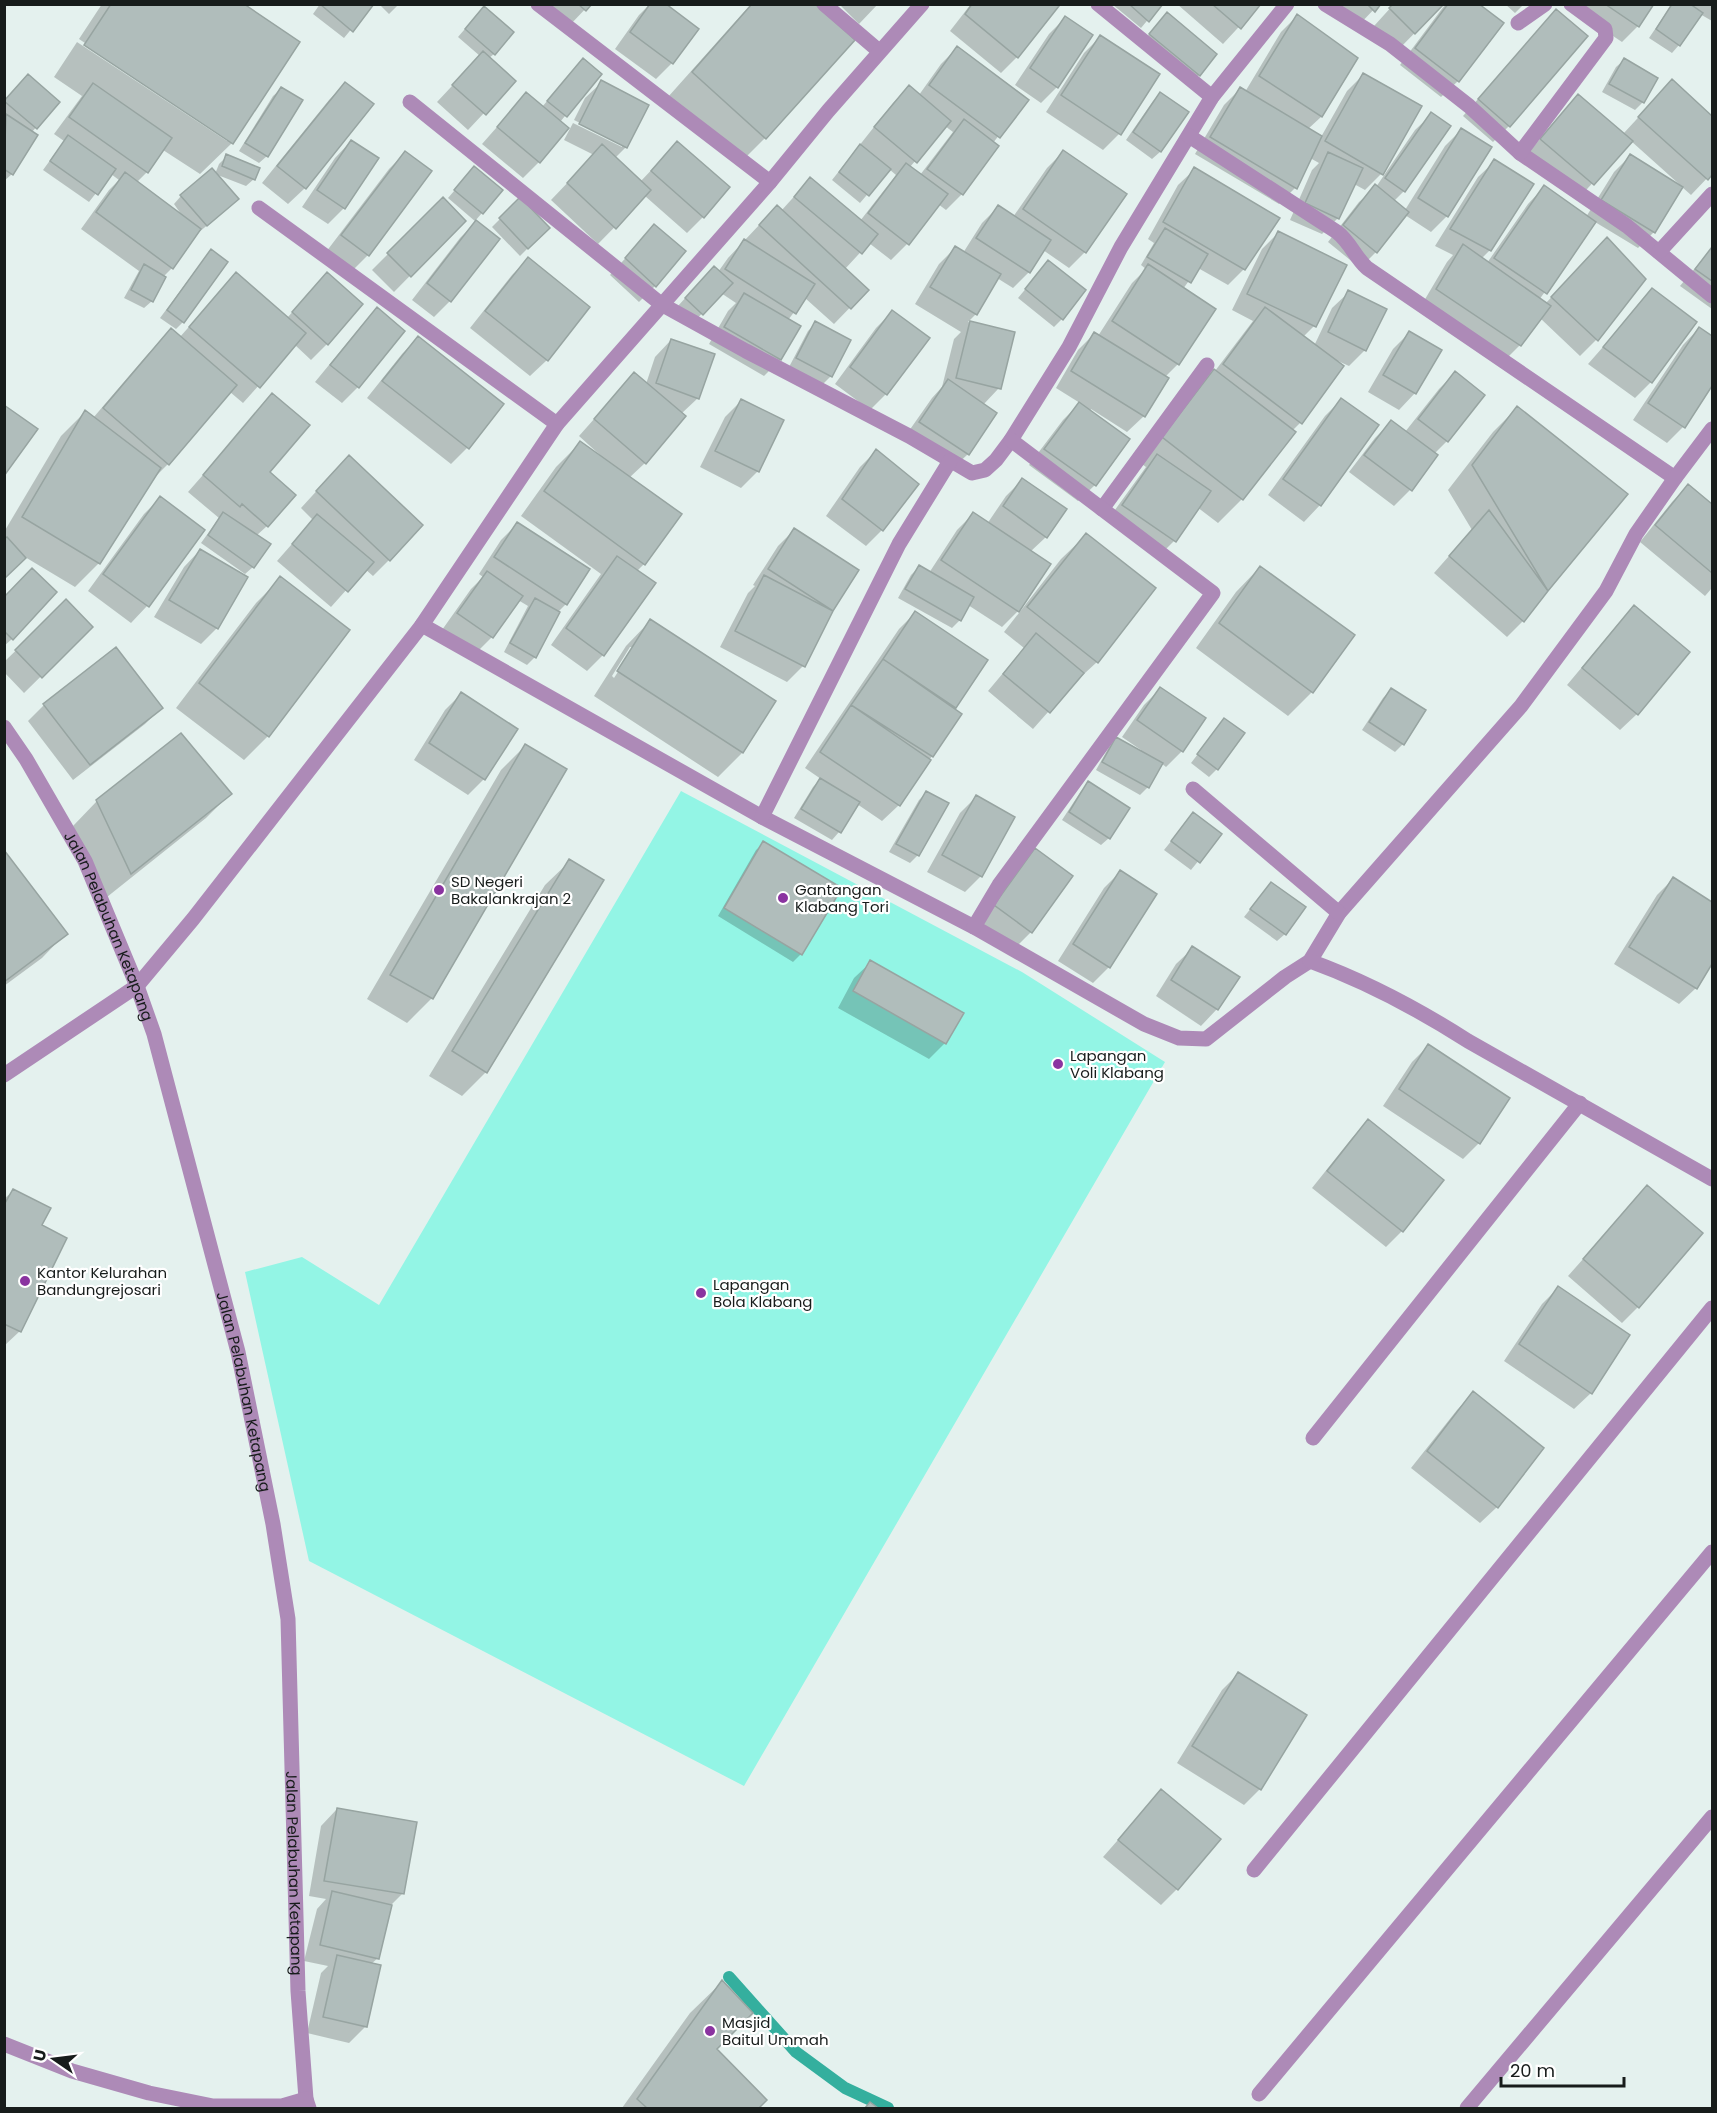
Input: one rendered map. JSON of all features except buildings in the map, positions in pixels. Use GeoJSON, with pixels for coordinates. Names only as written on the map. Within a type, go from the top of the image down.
{"type":"FeatureCollection","features":[{"type":"Feature","properties":{"kind":"street"},"geometry":{"type":"LineString","coordinates":[[538,4],[770,182]]}},
{"type":"Feature","properties":{"kind":"street"},"geometry":{"type":"LineString","coordinates":[[824,4],[879,51]]}},
{"type":"Feature","properties":{"kind":"street"},"geometry":{"type":"LineString","coordinates":[[4,1075],[137,986],[194,919],[422,625],[557,424],[770,182],[879,51],[922,4]]}},
{"type":"Feature","properties":{"kind":"street"},"geometry":{"type":"LineString","coordinates":[[1098,4],[1212,97]]}},
{"type":"Feature","properties":{"kind":"street"},"geometry":{"type":"LineString","coordinates":[[410,102],[661,304],[909,436],[972,473],[985,470],[1011,440],[1069,347],[1121,247],[1212,97],[1287,4]]}},
{"type":"Feature","properties":{"kind":"street"},"geometry":{"type":"LineString","coordinates":[[1325,4],[1390,44],[1469,106],[1520,153],[1627,226],[1713,296]]}},
{"type":"Feature","properties":{"kind":"street"},"geometry":{"type":"LineString","coordinates":[[1518,23],[1545,4]]}},
{"type":"Feature","properties":{"kind":"street"},"geometry":{"type":"LineString","coordinates":[[1520,153],[1606,38],[1605,29],[1571,4]]}},
{"type":"Feature","properties":{"kind":"street"},"geometry":{"type":"LineString","coordinates":[[1189,136],[1337,232],[1345,238],[1367,268],[1675,478]]}},
{"type":"Feature","properties":{"kind":"street"},"geometry":{"type":"LineString","coordinates":[[1659,252],[1712,196]]}},
{"type":"Feature","properties":{"kind":"street"},"geometry":{"type":"LineString","coordinates":[[259,208],[557,424]]}},
{"type":"Feature","properties":{"kind":"street"},"geometry":{"type":"LineString","coordinates":[[1102,509],[1207,365]]}},
{"type":"Feature","properties":{"kind":"street"},"geometry":{"type":"LineString","coordinates":[[422,625],[762,817],[974,927],[1144,1023],[1179,1038],[1206,1039],[1285,977],[1310,961],[1339,913],[1521,706],[1606,591],[1636,534],[1713,429]]}},
{"type":"Feature","properties":{"kind":"street"},"geometry":{"type":"LineString","coordinates":[[974,927],[999,885],[1214,593],[1011,440]]}},
{"type":"Feature","properties":{"kind":"street"},"geometry":{"type":"LineString","coordinates":[[762,817],[899,544],[950,461]]}},
{"type":"Feature","properties":{"kind":"street","name":"Jalan Pelabuhan Ketapang"},"geometry":{"type":"LineString","coordinates":[[4,727],[26,759],[85,861],[137,986],[154,1034],[238,1352],[273,1524],[288,1619],[298,1991],[308,2104],[213,2106],[149,2092],[72,2070],[4,2044]]}},
{"type":"Feature","properties":{"kind":"street"},"geometry":{"type":"LineString","coordinates":[[1193,789],[1339,913]]}},
{"type":"Feature","properties":{"kind":"street"},"geometry":{"type":"LineString","coordinates":[[1310,961],[1346,974],[1437,1021],[1468,1041],[1713,1179]]}},
{"type":"Feature","properties":{"kind":"street"},"geometry":{"type":"LineString","coordinates":[[1313,1438],[1580,1103]]}},
{"type":"Feature","properties":{"kind":"street"},"geometry":{"type":"LineString","coordinates":[[1254,1870],[1713,1308]]}},
{"type":"Feature","properties":{"kind":"street"},"geometry":{"type":"LineString","coordinates":[[1259,2094],[1713,1552]]}},
{"type":"Feature","properties":{"kind":"street"},"geometry":{"type":"LineString","coordinates":[[1467,2109],[1713,1817]]}},
{"type":"Feature","properties":{"kind":"green space"},"geometry":{"type":"Polygon","coordinates":[[[681,791],[1022,972],[1165,1062],[744,1786],[309,1561],[245,1272],[302,1257],[379,1305],[681,791]]]}},
{"type":"Feature","properties":{"kind":"waterway"},"geometry":{"type":"LineString","coordinates":[[729,1977],[796,2052],[845,2088],[888,2108]]}},
{"type":"Feature","properties":{"kind":"place","name":"SD Negeri Bakalankrajan 2"},"geometry":{"type":"Point","coordinates":[439,890]}},
{"type":"Feature","properties":{"kind":"place","name":"Gantangan Klabang Tori"},"geometry":{"type":"Point","coordinates":[783,898]}},
{"type":"Feature","properties":{"kind":"place","name":"Lapangan Voli Klabang"},"geometry":{"type":"Point","coordinates":[1058,1064]}},
{"type":"Feature","properties":{"kind":"place","name":"Kantor Kelurahan Bandungrejosari"},"geometry":{"type":"Point","coordinates":[25,1281]}},
{"type":"Feature","properties":{"kind":"place","name":"Lapangan Bola Klabang"},"geometry":{"type":"Point","coordinates":[701,1293]}},
{"type":"Feature","properties":{"kind":"place","name":"Masjid Baitul Ummah"},"geometry":{"type":"Point","coordinates":[710,2031]}}]}
